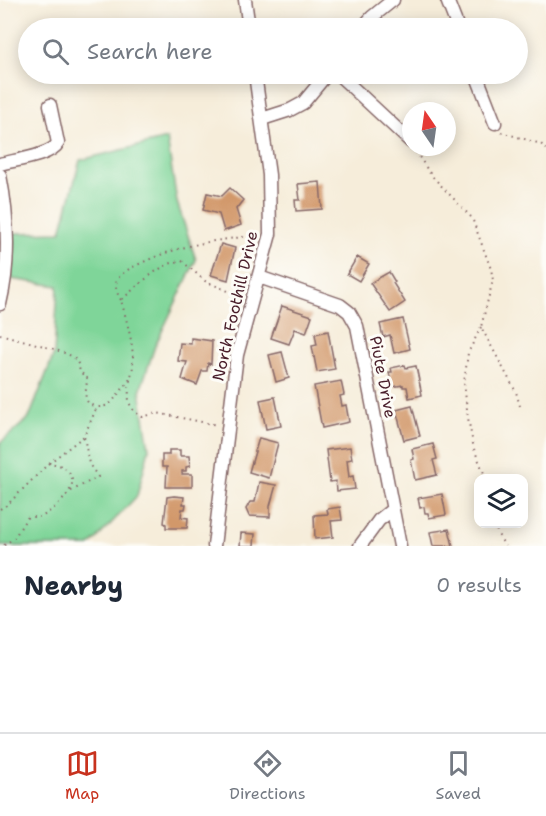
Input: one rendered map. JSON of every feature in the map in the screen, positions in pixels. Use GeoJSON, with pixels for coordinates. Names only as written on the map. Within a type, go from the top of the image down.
{"type":"FeatureCollection","features":[{"type":"Feature","properties":{"kind":"street"},"geometry":{"type":"LineString","coordinates":[[245,0],[248,18]]}},
{"type":"Feature","properties":{"kind":"street"},"geometry":{"type":"LineString","coordinates":[[371,18],[393,0]]}},
{"type":"Feature","properties":{"kind":"street"},"geometry":{"type":"LineString","coordinates":[[447,0],[454,18]]}},
{"type":"Feature","properties":{"kind":"street","name":"North Foothill Drive"},"geometry":{"type":"LineString","coordinates":[[214,546],[237,355],[270,234],[269,175],[257,84]]}},
{"type":"Feature","properties":{"kind":"street"},"geometry":{"type":"LineString","coordinates":[[262,119],[303,103],[319,84]]}},
{"type":"Feature","properties":{"kind":"street"},"geometry":{"type":"LineString","coordinates":[[349,84],[402,134]]}},
{"type":"Feature","properties":{"kind":"street"},"geometry":{"type":"LineString","coordinates":[[480,84],[495,123]]}},
{"type":"Feature","properties":{"kind":"street"},"geometry":{"type":"LineString","coordinates":[[0,164],[48,152],[55,148],[58,143],[50,105]]}},
{"type":"Feature","properties":{"kind":"street"},"geometry":{"type":"LineString","coordinates":[[0,175],[6,213],[6,256],[0,304]]}},
{"type":"Feature","properties":{"kind":"street","name":"Piute Drive"},"geometry":{"type":"LineString","coordinates":[[259,276],[340,305],[354,318],[400,546]]}},
{"type":"Feature","properties":{"kind":"street"},"geometry":{"type":"LineString","coordinates":[[360,546],[379,520],[393,509]]}},
{"type":"Feature","properties":{"kind":"path"},"geometry":{"type":"LineString","coordinates":[[495,123],[501,132],[541,144],[546,148]]}},
{"type":"Feature","properties":{"kind":"path"},"geometry":{"type":"LineString","coordinates":[[419,156],[431,175],[472,218],[488,259],[493,280],[481,327],[468,353],[464,383],[474,449],[484,474]]}},
{"type":"Feature","properties":{"kind":"path"},"geometry":{"type":"LineString","coordinates":[[228,427],[157,413],[142,417],[133,412],[129,405],[133,369],[129,324],[115,290],[116,282],[124,271],[152,257],[198,242],[270,234]]}},
{"type":"Feature","properties":{"kind":"path"},"geometry":{"type":"LineString","coordinates":[[121,300],[159,268],[174,261],[182,261],[204,281],[251,301]]}},
{"type":"Feature","properties":{"kind":"path"},"geometry":{"type":"LineString","coordinates":[[481,327],[516,392],[520,406]]}},
{"type":"Feature","properties":{"kind":"path"},"geometry":{"type":"LineString","coordinates":[[0,334],[61,352],[75,359],[80,372],[87,378],[85,397],[90,405],[106,407],[111,404],[130,380]]}},
{"type":"Feature","properties":{"kind":"path"},"geometry":{"type":"LineString","coordinates":[[0,509],[8,504],[49,463],[84,436],[97,407]]}},
{"type":"Feature","properties":{"kind":"path"},"geometry":{"type":"LineString","coordinates":[[3,546],[14,538],[28,517],[41,517],[71,490],[98,477],[89,464],[84,436]]}},
{"type":"Feature","properties":{"kind":"path"},"geometry":{"type":"LineString","coordinates":[[49,463],[58,464],[70,473],[73,479],[71,490]]}},
{"type":"Feature","properties":{"kind":"path"},"geometry":{"type":"LineString","coordinates":[[496,528],[505,546]]}},
{"type":"Feature","properties":{"kind":"green space"},"geometry":{"type":"Polygon","coordinates":[[[167,139],[177,202],[196,260],[155,346],[140,391],[149,449],[137,496],[90,546],[0,546],[0,443],[29,418],[54,354],[58,286],[11,279],[13,233],[61,232],[80,160],[167,139]]]}},
{"type":"Feature","properties":{"kind":"building"},"geometry":{"type":"Polygon","coordinates":[[[320,182],[322,209],[296,211],[295,200],[300,200],[298,184],[320,182]]]}},
{"type":"Feature","properties":{"kind":"building"},"geometry":{"type":"Polygon","coordinates":[[[230,188],[243,200],[236,209],[241,225],[224,231],[219,214],[203,210],[207,193],[222,196],[230,188]]]}},
{"type":"Feature","properties":{"kind":"building"},"geometry":{"type":"Polygon","coordinates":[[[221,244],[235,248],[228,280],[211,275],[221,244]]]}},
{"type":"Feature","properties":{"kind":"building"},"geometry":{"type":"Polygon","coordinates":[[[357,257],[369,264],[359,281],[347,274],[357,257]]]}},
{"type":"Feature","properties":{"kind":"building"},"geometry":{"type":"Polygon","coordinates":[[[389,272],[405,302],[390,312],[370,283],[389,272]]]}},
{"type":"Feature","properties":{"kind":"building"},"geometry":{"type":"Polygon","coordinates":[[[282,306],[312,316],[306,333],[295,329],[289,344],[271,338],[282,306]]]}},
{"type":"Feature","properties":{"kind":"building"},"geometry":{"type":"Polygon","coordinates":[[[403,319],[410,349],[394,353],[390,335],[383,337],[380,324],[403,319]]]}},
{"type":"Feature","properties":{"kind":"building"},"geometry":{"type":"Polygon","coordinates":[[[328,331],[335,369],[317,372],[312,346],[317,345],[315,334],[328,331]]]}},
{"type":"Feature","properties":{"kind":"building"},"geometry":{"type":"Polygon","coordinates":[[[191,338],[212,341],[211,364],[208,363],[207,371],[202,371],[197,385],[182,379],[187,362],[178,361],[180,343],[191,344],[191,338]]]}},
{"type":"Feature","properties":{"kind":"building"},"geometry":{"type":"Polygon","coordinates":[[[282,352],[289,378],[276,382],[269,355],[282,352]]]}},
{"type":"Feature","properties":{"kind":"building"},"geometry":{"type":"Polygon","coordinates":[[[405,365],[406,368],[416,366],[422,395],[409,398],[407,387],[403,385],[392,387],[389,372],[392,372],[391,368],[405,365]]]}},
{"type":"Feature","properties":{"kind":"building"},"geometry":{"type":"Polygon","coordinates":[[[341,381],[344,395],[340,396],[342,406],[346,405],[349,422],[322,428],[314,386],[341,381]]]}},
{"type":"Feature","properties":{"kind":"building"},"geometry":{"type":"Polygon","coordinates":[[[275,397],[281,426],[266,429],[260,400],[275,397]]]}},
{"type":"Feature","properties":{"kind":"building"},"geometry":{"type":"Polygon","coordinates":[[[412,406],[420,436],[404,440],[396,410],[412,406]]]}},
{"type":"Feature","properties":{"kind":"building"},"geometry":{"type":"Polygon","coordinates":[[[259,438],[278,443],[269,478],[249,472],[259,438]]]}},
{"type":"Feature","properties":{"kind":"building"},"geometry":{"type":"Polygon","coordinates":[[[433,444],[437,459],[433,460],[437,475],[415,480],[411,460],[414,459],[412,449],[433,444]]]}},
{"type":"Feature","properties":{"kind":"building"},"geometry":{"type":"Polygon","coordinates":[[[350,447],[352,459],[347,460],[349,477],[353,476],[355,489],[337,491],[336,481],[330,482],[326,450],[350,447]]]}},
{"type":"Feature","properties":{"kind":"building"},"geometry":{"type":"Polygon","coordinates":[[[169,450],[180,450],[180,456],[189,456],[190,466],[186,467],[186,471],[182,471],[182,474],[192,474],[192,487],[166,487],[167,467],[162,467],[162,455],[169,455],[169,450]]]}},
{"type":"Feature","properties":{"kind":"building"},"geometry":{"type":"Polygon","coordinates":[[[259,482],[276,485],[270,506],[270,517],[249,516],[246,509],[250,502],[255,502],[259,482]]]}},
{"type":"Feature","properties":{"kind":"building"},"geometry":{"type":"Polygon","coordinates":[[[442,494],[446,515],[429,518],[424,507],[420,508],[418,498],[442,494]]]}},
{"type":"Feature","properties":{"kind":"building"},"geometry":{"type":"Polygon","coordinates":[[[167,497],[184,497],[183,504],[186,504],[185,509],[182,509],[181,517],[188,518],[187,528],[166,528],[164,523],[167,497]]]}},
{"type":"Feature","properties":{"kind":"building"},"geometry":{"type":"Polygon","coordinates":[[[340,507],[342,520],[331,521],[333,537],[315,539],[314,515],[328,514],[327,509],[340,507]]]}},
{"type":"Feature","properties":{"kind":"building"},"geometry":{"type":"Polygon","coordinates":[[[449,529],[453,546],[433,546],[430,532],[449,529]]]}},
{"type":"Feature","properties":{"kind":"building"},"geometry":{"type":"Polygon","coordinates":[[[241,533],[255,534],[254,546],[240,546],[241,533]]]}}]}
